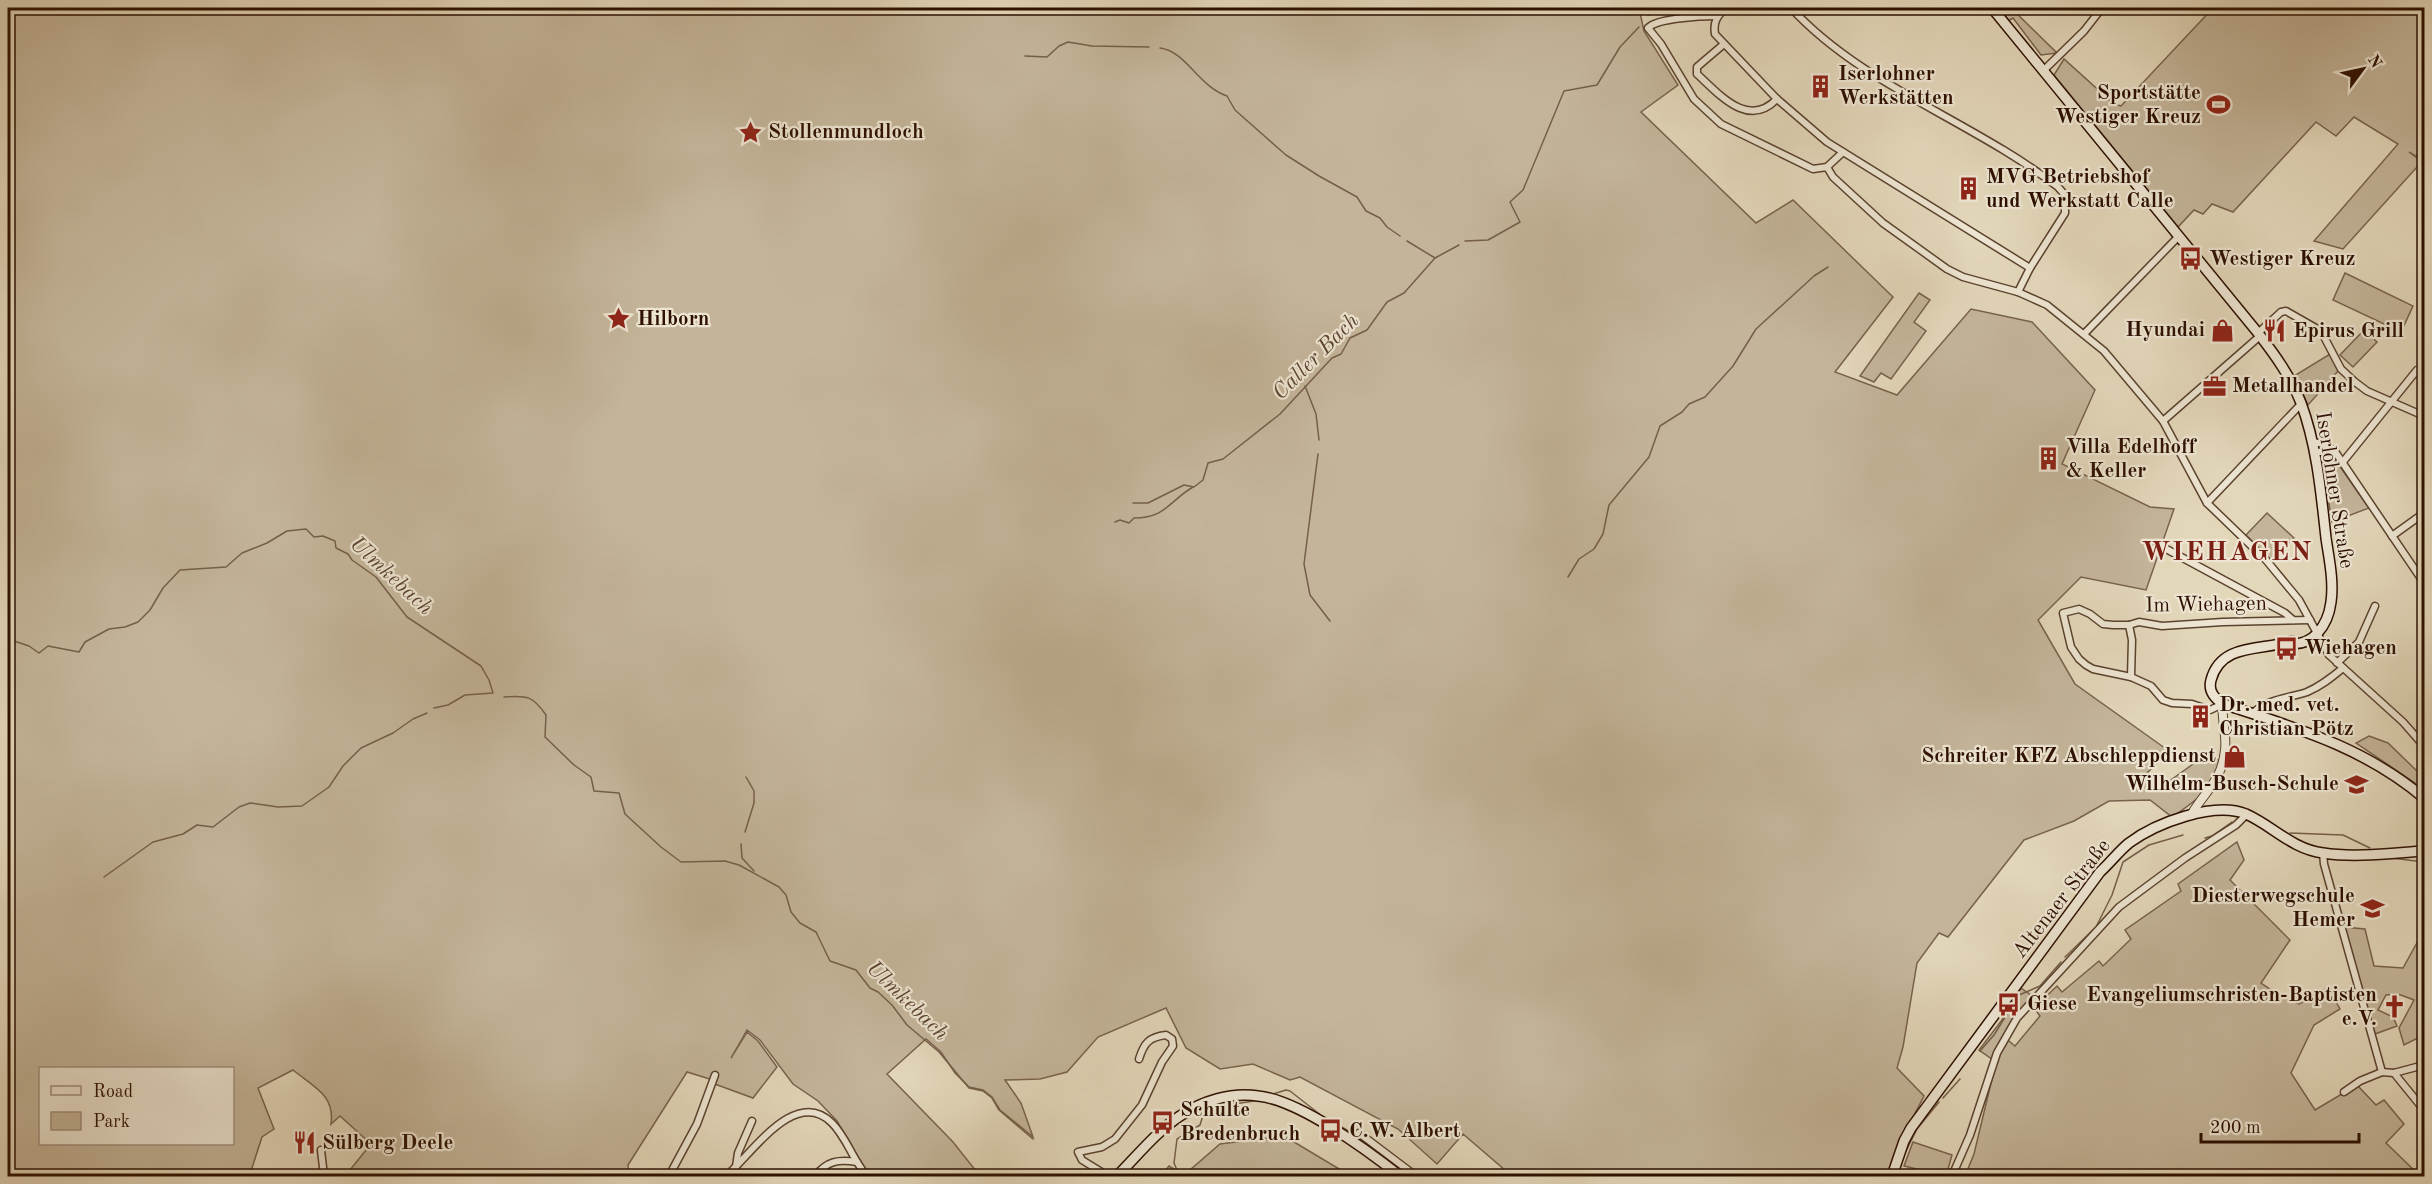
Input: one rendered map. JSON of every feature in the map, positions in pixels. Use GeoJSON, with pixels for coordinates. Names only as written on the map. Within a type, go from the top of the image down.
{"type":"FeatureCollection","features":[{"type":"Feature","properties":{"kind":"main road","name":"Iserlohner Straße"},"geometry":{"type":"LineString","coordinates":[[1992,8],[2141,187],[2259,334],[2286,372],[2301,404],[2312,442],[2331,592],[2327,616],[2317,634]]}},
{"type":"Feature","properties":{"kind":"main road"},"geometry":{"type":"LineString","coordinates":[[2317,634],[2287,643],[2241,650],[2222,662],[2214,673],[2211,687],[2213,697],[2223,704],[2348,747],[2387,769],[2424,798]]}},
{"type":"Feature","properties":{"kind":"main road","name":"Altenaer Straße"},"geometry":{"type":"LineString","coordinates":[[1892,1176],[1911,1128],[2100,872],[2130,843],[2154,830],[2191,815],[2219,809],[2247,814],[2297,846],[2323,854],[2424,851]]}},
{"type":"Feature","properties":{"kind":"main road"},"geometry":{"type":"LineString","coordinates":[[1117,1176],[1156,1135],[1181,1114],[1213,1100],[1241,1095],[1258,1096],[1287,1104],[1354,1141],[1400,1176]]}},
{"type":"Feature","properties":{"kind":"street"},"geometry":{"type":"LineString","coordinates":[[1726,8],[1717,16],[1714,25],[1715,34],[1777,99],[1827,142],[2030,268]]}},
{"type":"Feature","properties":{"kind":"street"},"geometry":{"type":"LineString","coordinates":[[1791,8],[1810,29],[1847,55],[2058,187],[2065,195],[2066,213],[2030,268],[2018,292]]}},
{"type":"Feature","properties":{"kind":"street"},"geometry":{"type":"LineString","coordinates":[[2044,70],[2066,50],[2098,8]]}},
{"type":"Feature","properties":{"kind":"street"},"geometry":{"type":"LineString","coordinates":[[1717,16],[1657,23],[1648,28],[1661,44],[1694,99],[1721,124],[1813,169],[1820,170],[1827,167],[1844,152]]}},
{"type":"Feature","properties":{"kind":"street"},"geometry":{"type":"LineString","coordinates":[[1724,44],[1697,67],[1697,74],[1732,105],[1744,110],[1762,111],[1777,99]]}},
{"type":"Feature","properties":{"kind":"street"},"geometry":{"type":"LineString","coordinates":[[1827,167],[1833,177],[1883,224],[1947,269],[1978,283],[2018,292],[2047,305],[2085,333],[2104,351],[2163,421],[2207,503],[2266,560],[2299,600],[2329,655],[2403,722],[2424,746]]}},
{"type":"Feature","properties":{"kind":"street"},"geometry":{"type":"LineString","coordinates":[[2085,333],[2179,236]]}},
{"type":"Feature","properties":{"kind":"street"},"geometry":{"type":"LineString","coordinates":[[2163,421],[2281,312],[2286,311],[2322,331],[2341,369],[2355,382],[2367,391],[2424,416]]}},
{"type":"Feature","properties":{"kind":"street"},"geometry":{"type":"LineString","coordinates":[[2342,463],[2417,370]]}},
{"type":"Feature","properties":{"kind":"street"},"geometry":{"type":"LineString","coordinates":[[2207,503],[2301,404]]}},
{"type":"Feature","properties":{"kind":"street"},"geometry":{"type":"LineString","coordinates":[[2312,442],[2325,444],[2336,453],[2424,583]]}},
{"type":"Feature","properties":{"kind":"street"},"geometry":{"type":"LineString","coordinates":[[2314,453],[2325,451],[2336,453]]}},
{"type":"Feature","properties":{"kind":"street"},"geometry":{"type":"LineString","coordinates":[[2392,536],[2424,513]]}},
{"type":"Feature","properties":{"kind":"street"},"geometry":{"type":"LineString","coordinates":[[2157,544],[2285,613],[2293,620]]}},
{"type":"Feature","properties":{"kind":"street"},"geometry":{"type":"LineString","coordinates":[[2337,663],[2359,642],[2375,606]]}},
{"type":"Feature","properties":{"kind":"street","name":"Im Wiehagen"},"geometry":{"type":"LineString","coordinates":[[2131,677],[2093,669],[2079,659],[2072,647],[2063,613],[2079,609],[2103,624],[2128,625],[2139,622],[2162,626],[2310,620]]}},
{"type":"Feature","properties":{"kind":"street"},"geometry":{"type":"LineString","coordinates":[[2128,625],[2132,640],[2131,677],[2151,686],[2163,700],[2172,703],[2192,704],[2210,710],[2223,704],[2226,733],[2222,766],[2214,785],[2191,815]]}},
{"type":"Feature","properties":{"kind":"street"},"geometry":{"type":"LineString","coordinates":[[2253,714],[2264,705],[2307,692],[2328,681],[2343,668]]}},
{"type":"Feature","properties":{"kind":"street"},"geometry":{"type":"LineString","coordinates":[[1952,1176],[1970,1135],[1997,1053],[2017,1018],[2119,907],[2185,858],[2236,825],[2247,814]]}},
{"type":"Feature","properties":{"kind":"street"},"geometry":{"type":"LineString","coordinates":[[2323,854],[2382,1072]]}},
{"type":"Feature","properties":{"kind":"street"},"geometry":{"type":"LineString","coordinates":[[1108,1176],[1082,1160],[1078,1153],[1109,1144],[1125,1127],[1145,1099],[1162,1062],[1173,1046],[1172,1039],[1166,1035],[1150,1038],[1144,1044],[1139,1059]]}},
{"type":"Feature","properties":{"kind":"street"},"geometry":{"type":"LineString","coordinates":[[2344,1092],[2361,1081],[2382,1072],[2394,1073],[2424,1065]]}},
{"type":"Feature","properties":{"kind":"street"},"geometry":{"type":"LineString","coordinates":[[2394,1073],[2424,1110]]}},
{"type":"Feature","properties":{"kind":"street"},"geometry":{"type":"LineString","coordinates":[[669,1176],[697,1124],[715,1075]]}},
{"type":"Feature","properties":{"kind":"street"},"geometry":{"type":"LineString","coordinates":[[726,1176],[778,1124],[795,1114],[806,1111],[816,1113],[832,1123],[866,1176]]}},
{"type":"Feature","properties":{"kind":"street"},"geometry":{"type":"LineString","coordinates":[[736,1167],[738,1153],[752,1121]]}},
{"type":"Feature","properties":{"kind":"street"},"geometry":{"type":"LineString","coordinates":[[1359,1133],[1416,1176]]}},
{"type":"Feature","properties":{"kind":"street"},"geometry":{"type":"LineString","coordinates":[[321,1150],[324,1176]]}},
{"type":"Feature","properties":{"kind":"street"},"geometry":{"type":"LineString","coordinates":[[815,1176],[822,1167],[831,1162],[841,1160],[857,1162]]}},
{"type":"Feature","properties":{"kind":"green space"},"geometry":{"type":"Polygon","coordinates":[[[8,8],[1639,8],[1644,31],[1678,85],[1641,112],[1756,223],[1793,200],[1893,297],[1835,372],[1897,395],[1971,309],[2032,322],[2095,390],[2062,464],[2150,507],[2174,509],[2146,590],[2081,577],[2038,620],[2075,684],[2169,751],[2147,773],[2161,787],[2193,764],[2198,752],[2221,761],[2212,781],[2202,794],[2172,817],[2150,800],[2109,801],[2074,821],[2024,840],[1948,937],[1939,933],[1917,963],[1903,1047],[1897,1068],[1924,1096],[1901,1140],[1889,1176],[1508,1176],[1506,1171],[1463,1134],[1437,1164],[1398,1129],[1300,1077],[1290,1080],[1253,1064],[1220,1069],[1186,1048],[1166,1008],[1098,1037],[1067,1072],[1040,1079],[1005,1080],[1021,1103],[1033,1137],[1000,1110],[992,1097],[983,1090],[969,1087],[955,1073],[941,1052],[926,1039],[887,1074],[953,1142],[980,1176],[869,1176],[837,1121],[818,1101],[793,1084],[760,1040],[747,1030],[731,1058],[747,1032],[758,1041],[777,1067],[753,1098],[712,1083],[713,1080],[687,1072],[628,1165],[629,1176],[345,1176],[371,1144],[340,1116],[331,1124],[330,1106],[326,1099],[321,1092],[293,1070],[258,1088],[274,1129],[262,1137],[251,1171],[268,1176],[8,1176],[8,8]]]}},
{"type":"Feature","properties":{"kind":"green space"},"geometry":{"type":"Polygon","coordinates":[[[1996,8],[2011,8],[2057,53],[2041,55],[2013,18],[2008,21],[1996,8]]]}},
{"type":"Feature","properties":{"kind":"green space"},"geometry":{"type":"Polygon","coordinates":[[[2213,8],[2424,8],[2424,161],[2409,152],[2424,163],[2424,168],[2417,167],[2343,249],[2314,241],[2398,144],[2354,117],[2336,136],[2316,122],[2233,212],[2212,204],[2203,214],[2194,210],[2178,227],[2054,75],[2064,59],[2114,104],[2121,106],[2213,8]]]}},
{"type":"Feature","properties":{"kind":"green space"},"geometry":{"type":"Polygon","coordinates":[[[2345,273],[2413,306],[2401,332],[2333,300],[2345,273]]]}},
{"type":"Feature","properties":{"kind":"green space"},"geometry":{"type":"Polygon","coordinates":[[[1919,293],[1930,300],[1914,322],[1926,331],[1891,379],[1881,373],[1874,382],[1860,376],[1919,293]]]}},
{"type":"Feature","properties":{"kind":"green space"},"geometry":{"type":"Polygon","coordinates":[[[2364,330],[2377,342],[2353,367],[2340,355],[2364,330]]]}},
{"type":"Feature","properties":{"kind":"green space"},"geometry":{"type":"Polygon","coordinates":[[[2330,354],[2339,370],[2308,405],[2294,376],[2330,354]]]}},
{"type":"Feature","properties":{"kind":"green space"},"geometry":{"type":"Polygon","coordinates":[[[2334,458],[2369,508],[2332,522],[2322,463],[2334,458]]]}},
{"type":"Feature","properties":{"kind":"green space"},"geometry":{"type":"Polygon","coordinates":[[[2267,513],[2294,538],[2272,561],[2246,535],[2267,513]]]}},
{"type":"Feature","properties":{"kind":"green space"},"geometry":{"type":"Polygon","coordinates":[[[2369,736],[2388,743],[2418,772],[2424,767],[2424,789],[2356,743],[2369,736]]]}},
{"type":"Feature","properties":{"kind":"green space"},"geometry":{"type":"Polygon","coordinates":[[[2237,842],[2244,860],[2230,880],[2290,940],[2261,983],[2299,1004],[2328,988],[2340,1009],[2314,1025],[2291,1073],[2315,1110],[2357,1085],[2376,1105],[2384,1100],[2404,1124],[2386,1143],[2420,1176],[1965,1176],[1974,1154],[1996,1062],[1979,1050],[2002,1020],[2021,988],[2035,998],[2004,1037],[2015,1046],[2040,1016],[2034,1008],[2057,986],[2062,992],[2099,961],[2103,966],[2131,939],[2125,930],[2181,891],[2178,884],[2237,842]]]}},
{"type":"Feature","properties":{"kind":"green space"},"geometry":{"type":"Polygon","coordinates":[[[2343,927],[2365,929],[2374,966],[2403,968],[2424,930],[2424,1035],[2404,1045],[2399,1028],[2414,1000],[2398,994],[2386,995],[2378,1010],[2393,1017],[2397,1026],[2375,1034],[2343,927]]]}},
{"type":"Feature","properties":{"kind":"green space"},"geometry":{"type":"Polygon","coordinates":[[[1284,1136],[1351,1176],[1161,1176],[1169,1166],[1184,1175],[1220,1144],[1284,1136]]]}},
{"type":"Feature","properties":{"kind":"green space"},"geometry":{"type":"Polygon","coordinates":[[[1913,1142],[1952,1155],[1946,1176],[1904,1166],[1913,1142]]]}},
{"type":"Feature","properties":{"kind":"waterway","name":"Caller Bach"},"geometry":{"type":"LineString","coordinates":[[1648,15],[1677,9],[1684,11],[1705,8]]}},
{"type":"Feature","properties":{"kind":"waterway","name":"Caller Bach"},"geometry":{"type":"LineString","coordinates":[[1465,241],[1488,240],[1520,222],[1510,202],[1523,190],[1564,91],[1597,85],[1620,47],[1639,27]]}},
{"type":"Feature","properties":{"kind":"waterway"},"geometry":{"type":"LineString","coordinates":[[1025,56],[1047,57],[1059,46],[1068,42],[1092,46],[1149,47]]}},
{"type":"Feature","properties":{"kind":"waterway"},"geometry":{"type":"LineString","coordinates":[[1160,48],[1177,55],[1208,85],[1227,96],[1235,110],[1286,155],[1357,197],[1366,211],[1380,218],[1387,227],[1400,236]]}},
{"type":"Feature","properties":{"kind":"waterway"},"geometry":{"type":"LineString","coordinates":[[1407,241],[1435,258]]}},
{"type":"Feature","properties":{"kind":"waterway","name":"Caller Bach"},"geometry":{"type":"LineString","coordinates":[[1133,503],[1148,503],[1184,485],[1194,487],[1203,480],[1208,463],[1223,459],[1280,414],[1332,358],[1341,354],[1350,338],[1367,330],[1387,302],[1404,293],[1435,258],[1459,245]]}},
{"type":"Feature","properties":{"kind":"waterway"},"geometry":{"type":"LineString","coordinates":[[1568,577],[1579,559],[1594,549],[1603,534],[1609,505],[1649,457],[1660,426],[1682,412],[1689,404],[1705,397],[1733,366],[1756,329],[1814,276],[1828,267]]}},
{"type":"Feature","properties":{"kind":"waterway"},"geometry":{"type":"LineString","coordinates":[[1305,386],[1316,414],[1319,440]]}},
{"type":"Feature","properties":{"kind":"waterway"},"geometry":{"type":"LineString","coordinates":[[1318,454],[1304,564],[1310,595],[1330,621]]}},
{"type":"Feature","properties":{"kind":"waterway","name":"Caller Bach"},"geometry":{"type":"LineString","coordinates":[[1115,522],[1120,520],[1129,523],[1134,518],[1160,512],[1193,487]]}},
{"type":"Feature","properties":{"kind":"waterway","name":"Ulmkebach"},"geometry":{"type":"LineString","coordinates":[[8,639],[29,646],[39,653],[48,646],[79,652],[85,642],[109,629],[125,627],[138,622],[150,610],[163,588],[180,570],[226,567],[242,553],[267,543],[287,531],[306,529],[314,537],[323,536],[335,541],[336,548],[348,554],[352,560],[376,577],[407,617],[481,666],[493,693],[465,695],[448,705],[434,708]]}},
{"type":"Feature","properties":{"kind":"waterway","name":"Ulmkebach"},"geometry":{"type":"LineString","coordinates":[[504,697],[518,696],[533,700],[546,715],[545,737],[574,765],[591,777],[594,791],[619,793],[625,814],[681,862],[725,861],[739,865],[779,887],[786,895],[791,912],[800,923],[816,932],[830,961],[856,970],[870,988],[892,1005],[907,1025],[939,1052],[969,1088],[983,1091],[992,1098],[999,1110],[1033,1139]]}},
{"type":"Feature","properties":{"kind":"waterway"},"geometry":{"type":"LineString","coordinates":[[104,877],[153,842],[183,834],[197,825],[213,827],[239,807],[250,803],[278,807],[302,806],[329,787],[343,766],[361,748],[427,713]]}},
{"type":"Feature","properties":{"kind":"waterway"},"geometry":{"type":"LineString","coordinates":[[745,832],[754,803],[754,791],[746,777]]}},
{"type":"Feature","properties":{"kind":"waterway"},"geometry":{"type":"LineString","coordinates":[[2205,838],[2212,836],[2232,822]]}},
{"type":"Feature","properties":{"kind":"waterway"},"geometry":{"type":"LineString","coordinates":[[2290,833],[2343,835],[2370,848]]}},
{"type":"Feature","properties":{"kind":"waterway"},"geometry":{"type":"LineString","coordinates":[[2065,957],[2096,927],[2112,895],[2123,862],[2149,845],[2183,835]]}},
{"type":"Feature","properties":{"kind":"waterway"},"geometry":{"type":"LineString","coordinates":[[741,844],[742,858],[754,871]]}},
{"type":"Feature","properties":{"kind":"waterway"},"geometry":{"type":"LineString","coordinates":[[2391,858],[2424,862]]}},
{"type":"Feature","properties":{"kind":"waterway"},"geometry":{"type":"LineString","coordinates":[[1980,1051],[1994,1035],[2019,995],[2040,986],[2061,962]]}},
{"type":"Feature","properties":{"kind":"waterway"},"geometry":{"type":"LineString","coordinates":[[1943,1098],[1960,1079]]}},
{"type":"Feature","properties":{"kind":"waterway"},"geometry":{"type":"LineString","coordinates":[[1273,1094],[1290,1091],[1322,1116],[1361,1138]]}},
{"type":"Feature","properties":{"kind":"waterway"},"geometry":{"type":"LineString","coordinates":[[1174,1176],[1177,1170],[1174,1163],[1177,1139],[1200,1125],[1204,1112],[1215,1107],[1260,1100]]}},
{"type":"Feature","properties":{"kind":"waterway"},"geometry":{"type":"LineString","coordinates":[[1904,1155],[1917,1129],[1939,1102]]}},
{"type":"Feature","properties":{"kind":"waterway"},"geometry":{"type":"LineString","coordinates":[[1377,1150],[1408,1176]]}},
{"type":"Feature","properties":{"kind":"waterway"},"geometry":{"type":"LineString","coordinates":[[1898,1176],[1902,1160]]}},
{"type":"Feature","properties":{"kind":"place","name":"Iserlohner Werkstätten"},"geometry":{"type":"Point","coordinates":[1820,86]}},
{"type":"Feature","properties":{"kind":"place","name":"Sportstätte Westiger Kreuz"},"geometry":{"type":"Point","coordinates":[2219,105]}},
{"type":"Feature","properties":{"kind":"place","name":"Stollenmundloch"},"geometry":{"type":"Point","coordinates":[750,132]}},
{"type":"Feature","properties":{"kind":"place","name":"MVG Betriebshof und Werkstatt Calle"},"geometry":{"type":"Point","coordinates":[1968,189]}},
{"type":"Feature","properties":{"kind":"place","name":"Westiger Kreuz"},"geometry":{"type":"Point","coordinates":[2191,259]}},
{"type":"Feature","properties":{"kind":"place","name":"Hilborn"},"geometry":{"type":"Point","coordinates":[619,319]}},
{"type":"Feature","properties":{"kind":"place","name":"Hyundai"},"geometry":{"type":"Point","coordinates":[2223,330]}},
{"type":"Feature","properties":{"kind":"place","name":"Epirus Grill"},"geometry":{"type":"Point","coordinates":[2275,331]}},
{"type":"Feature","properties":{"kind":"place","name":"Metallhandel"},"geometry":{"type":"Point","coordinates":[2214,386]}},
{"type":"Feature","properties":{"kind":"place","name":"Villa Edelhoff & Keller"},"geometry":{"type":"Point","coordinates":[2048,459]}},
{"type":"Feature","properties":{"kind":"place","name":"Wiehagen"},"geometry":{"type":"Point","coordinates":[2286,648]}},
{"type":"Feature","properties":{"kind":"place","name":"Dr. med. vet. Christian Pötz"},"geometry":{"type":"Point","coordinates":[2201,717]}},
{"type":"Feature","properties":{"kind":"place","name":"Schreiter KFZ Abschleppdienst"},"geometry":{"type":"Point","coordinates":[2234,756]}},
{"type":"Feature","properties":{"kind":"place","name":"Wilhelm-Busch-Schule"},"geometry":{"type":"Point","coordinates":[2357,784]}},
{"type":"Feature","properties":{"kind":"place","name":"Diesterwegschule Hemer"},"geometry":{"type":"Point","coordinates":[2373,908]}},
{"type":"Feature","properties":{"kind":"place","name":"Giese"},"geometry":{"type":"Point","coordinates":[2009,1004]}},
{"type":"Feature","properties":{"kind":"place","name":"Evangeliumschristen-Baptisten e.V."},"geometry":{"type":"Point","coordinates":[2395,1007]}},
{"type":"Feature","properties":{"kind":"place","name":"Schulte Bredenbruch"},"geometry":{"type":"Point","coordinates":[1162,1122]}},
{"type":"Feature","properties":{"kind":"place","name":"C.W. Albert"},"geometry":{"type":"Point","coordinates":[1331,1131]}},
{"type":"Feature","properties":{"kind":"place","name":"Sülberg Deele"},"geometry":{"type":"Point","coordinates":[304,1143]}},
{"type":"Feature","properties":{"kind":"district","name":"WIEHAGEN"},"geometry":{"type":"Point","coordinates":[2227,552]}}]}
